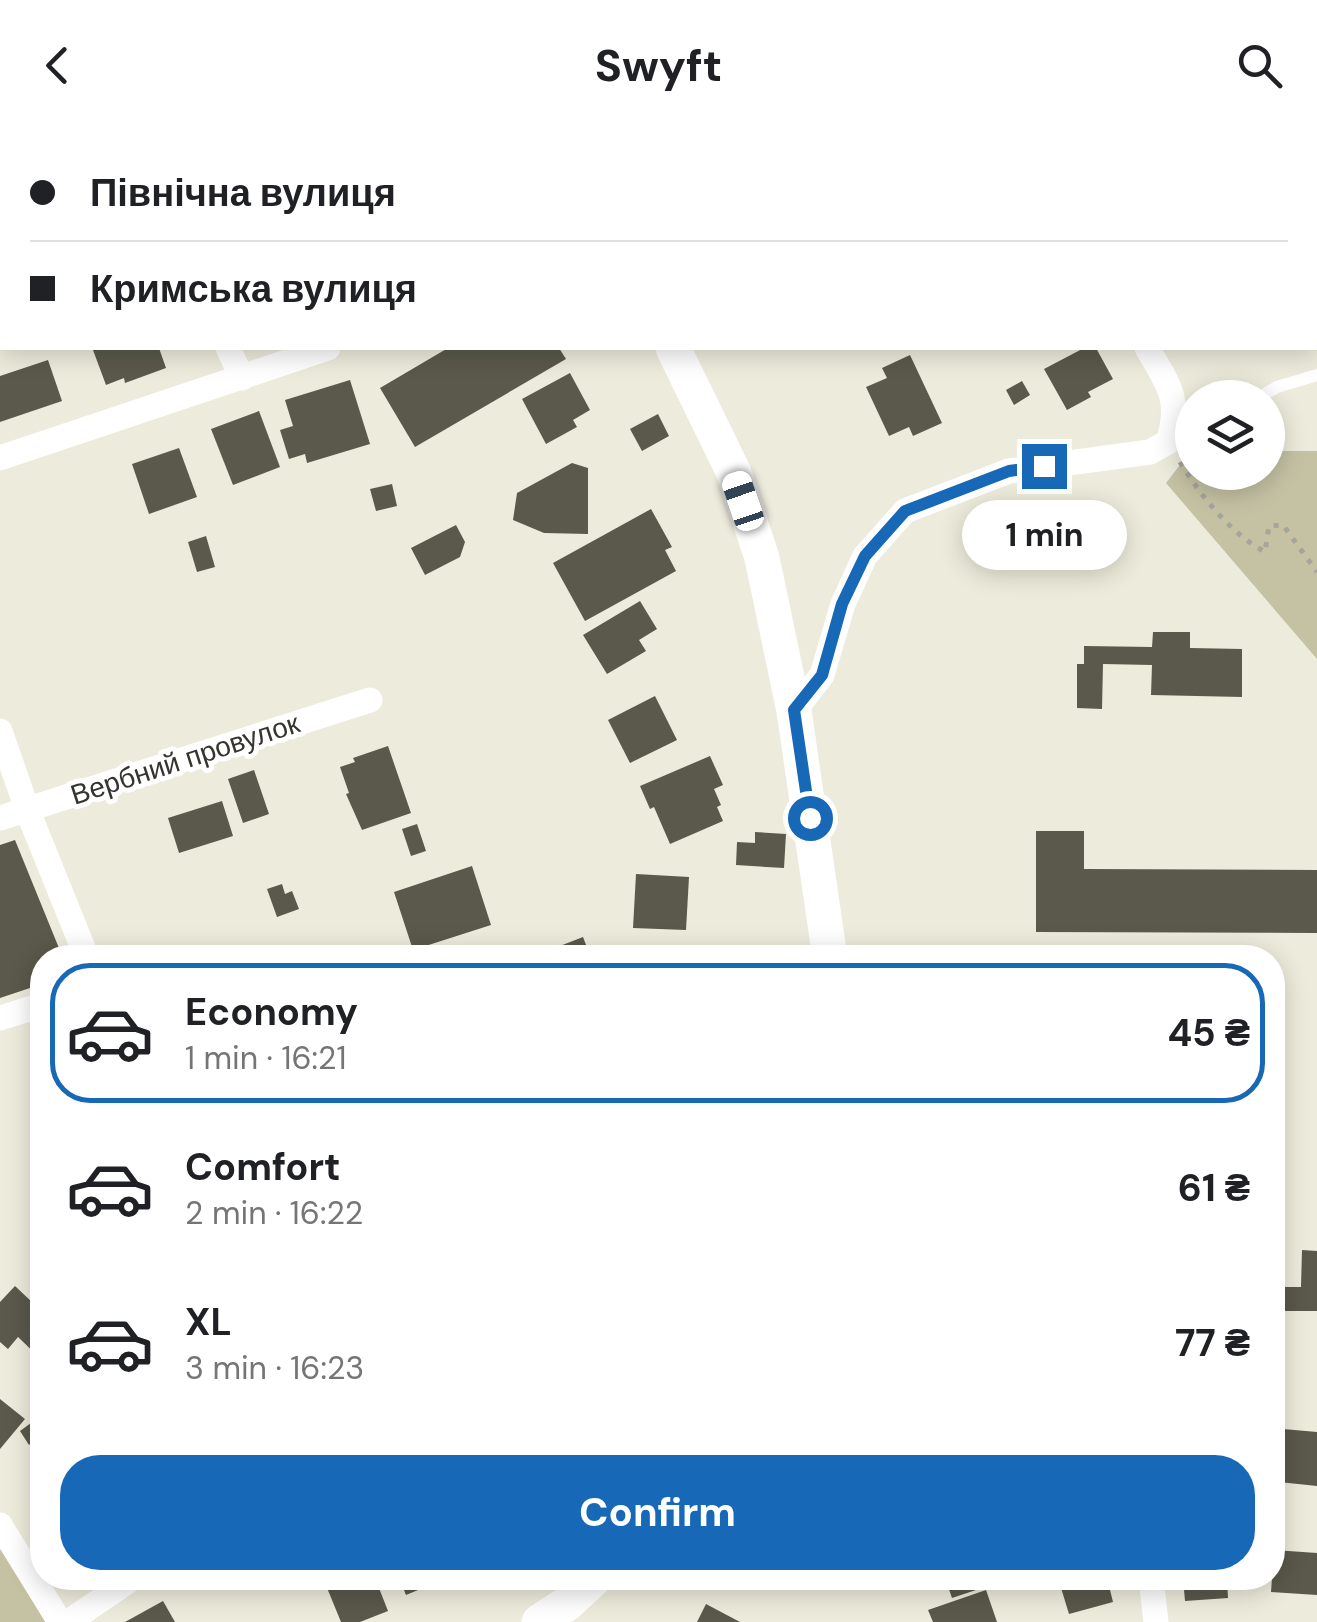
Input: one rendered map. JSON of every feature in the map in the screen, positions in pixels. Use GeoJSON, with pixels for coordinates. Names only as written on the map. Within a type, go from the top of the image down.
{"type":"FeatureCollection","features":[{"type":"Feature","properties":{"kind":"street"},"geometry":{"type":"LineString","coordinates":[[229,350],[242,378]]}},
{"type":"Feature","properties":{"kind":"street"},"geometry":{"type":"LineString","coordinates":[[0,458],[322,350]]}},
{"type":"Feature","properties":{"kind":"street"},"geometry":{"type":"LineString","coordinates":[[674,350],[740,490],[762,558],[794,710],[828,945]]}},
{"type":"Feature","properties":{"kind":"street"},"geometry":{"type":"LineString","coordinates":[[1148,350],[1170,388],[1175,413]]}},
{"type":"Feature","properties":{"kind":"street"},"geometry":{"type":"LineString","coordinates":[[794,710],[822,675],[842,604],[865,556],[905,511],[1009,471],[1150,452],[1175,441]]}},
{"type":"Feature","properties":{"kind":"street","name":"Вербний провулок"},"geometry":{"type":"LineString","coordinates":[[0,818],[370,700]]}},
{"type":"Feature","properties":{"kind":"street"},"geometry":{"type":"LineString","coordinates":[[0,732],[26,809],[82,945]]}},
{"type":"Feature","properties":{"kind":"street"},"geometry":{"type":"LineString","coordinates":[[0,1018],[30,1009]]}},
{"type":"Feature","properties":{"kind":"street"},"geometry":{"type":"LineString","coordinates":[[0,1525],[30,1574]]}},
{"type":"Feature","properties":{"kind":"street"},"geometry":{"type":"LineString","coordinates":[[40,1590],[60,1622]]}},
{"type":"Feature","properties":{"kind":"street"},"geometry":{"type":"LineString","coordinates":[[68,1622],[115,1590]]}},
{"type":"Feature","properties":{"kind":"street"},"geometry":{"type":"LineString","coordinates":[[539,1622],[582,1590]]}},
{"type":"Feature","properties":{"kind":"street"},"geometry":{"type":"LineString","coordinates":[[1152,1590],[1156,1622]]}},
{"type":"Feature","properties":{"kind":"lane"},"geometry":{"type":"LineString","coordinates":[[1285,385],[1317,375]]}},
{"type":"Feature","properties":{"kind":"path"},"geometry":{"type":"LineString","coordinates":[[1197,490],[1247,542],[1265,552],[1269,526],[1283,524],[1317,572]]}},
{"type":"Feature","properties":{"kind":"shaded area"},"geometry":{"type":"Polygon","coordinates":[[[1285,451],[1317,451],[1317,659],[1166,483],[1175,471],[1175,490],[1285,490],[1285,451]]]}},
{"type":"Feature","properties":{"kind":"shaded area"},"geometry":{"type":"Polygon","coordinates":[[[0,1546],[46,1622],[0,1622],[0,1546]]]}},
{"type":"Feature","properties":{"kind":"building"},"geometry":{"type":"Polygon","coordinates":[[[93,350],[160,350],[166,368],[125,383],[124,378],[106,385],[93,350]]]}},
{"type":"Feature","properties":{"kind":"building"},"geometry":{"type":"Polygon","coordinates":[[[445,350],[560,350],[566,359],[415,447],[380,388],[445,350]]]}},
{"type":"Feature","properties":{"kind":"building"},"geometry":{"type":"Polygon","coordinates":[[[1080,350],[1097,350],[1113,379],[1088,392],[1091,397],[1067,410],[1044,369],[1080,350]]]}},
{"type":"Feature","properties":{"kind":"building"},"geometry":{"type":"Polygon","coordinates":[[[910,355],[942,423],[913,436],[909,427],[889,436],[866,387],[887,378],[882,368],[910,355]]]}},
{"type":"Feature","properties":{"kind":"building"},"geometry":{"type":"Polygon","coordinates":[[[48,360],[62,401],[0,422],[0,376],[48,360]]]}},
{"type":"Feature","properties":{"kind":"building"},"geometry":{"type":"Polygon","coordinates":[[[570,373],[590,410],[573,420],[577,427],[546,444],[522,399],[570,373]]]}},
{"type":"Feature","properties":{"kind":"building"},"geometry":{"type":"Polygon","coordinates":[[[350,380],[370,444],[307,463],[305,454],[289,459],[280,430],[293,426],[285,400],[350,380]]]}},
{"type":"Feature","properties":{"kind":"building"},"geometry":{"type":"Polygon","coordinates":[[[1022,381],[1030,395],[1014,405],[1006,390],[1022,381]]]}},
{"type":"Feature","properties":{"kind":"building"},"geometry":{"type":"Polygon","coordinates":[[[259,411],[280,467],[233,485],[211,429],[259,411]]]}},
{"type":"Feature","properties":{"kind":"building"},"geometry":{"type":"Polygon","coordinates":[[[658,414],[669,436],[642,451],[630,429],[658,414]]]}},
{"type":"Feature","properties":{"kind":"building"},"geometry":{"type":"Polygon","coordinates":[[[179,448],[197,497],[149,514],[132,464],[179,448]]]}},
{"type":"Feature","properties":{"kind":"building"},"geometry":{"type":"Polygon","coordinates":[[[572,463],[588,468],[588,534],[544,533],[513,520],[517,493],[572,463]]]}},
{"type":"Feature","properties":{"kind":"building"},"geometry":{"type":"Polygon","coordinates":[[[392,484],[397,506],[376,511],[370,489],[392,484]]]}},
{"type":"Feature","properties":{"kind":"building"},"geometry":{"type":"Polygon","coordinates":[[[651,509],[672,547],[665,550],[676,571],[585,621],[553,563],[651,509]]]}},
{"type":"Feature","properties":{"kind":"building"},"geometry":{"type":"Polygon","coordinates":[[[456,525],[465,542],[460,557],[425,575],[411,548],[456,525]]]}},
{"type":"Feature","properties":{"kind":"building"},"geometry":{"type":"Polygon","coordinates":[[[206,536],[215,567],[197,572],[188,542],[206,536]]]}},
{"type":"Feature","properties":{"kind":"building"},"geometry":{"type":"Polygon","coordinates":[[[640,601],[657,629],[639,640],[646,651],[607,674],[583,635],[640,601]]]}},
{"type":"Feature","properties":{"kind":"building"},"geometry":{"type":"Polygon","coordinates":[[[1153,632],[1190,632],[1190,648],[1242,649],[1242,697],[1151,695],[1152,665],[1103,664],[1102,709],[1077,708],[1077,664],[1084,664],[1084,646],[1152,647],[1153,632]]]}},
{"type":"Feature","properties":{"kind":"building"},"geometry":{"type":"Polygon","coordinates":[[[655,696],[677,740],[630,763],[608,720],[655,696]]]}},
{"type":"Feature","properties":{"kind":"building"},"geometry":{"type":"Polygon","coordinates":[[[388,746],[411,813],[362,830],[346,794],[349,793],[340,767],[355,762],[353,758],[388,746]]]}},
{"type":"Feature","properties":{"kind":"building"},"geometry":{"type":"Polygon","coordinates":[[[710,756],[723,785],[714,789],[723,821],[670,844],[640,786],[710,756]]]}},
{"type":"Feature","properties":{"kind":"building"},"geometry":{"type":"Polygon","coordinates":[[[254,770],[269,814],[243,823],[228,779],[254,770]]]}},
{"type":"Feature","properties":{"kind":"building"},"geometry":{"type":"Polygon","coordinates":[[[222,801],[233,836],[179,853],[168,818],[222,801]]]}},
{"type":"Feature","properties":{"kind":"building"},"geometry":{"type":"Polygon","coordinates":[[[417,824],[426,851],[411,856],[402,829],[417,824]]]}},
{"type":"Feature","properties":{"kind":"building"},"geometry":{"type":"Polygon","coordinates":[[[1036,831],[1084,831],[1084,869],[1317,870],[1317,933],[1036,932],[1036,831]]]}},
{"type":"Feature","properties":{"kind":"building"},"geometry":{"type":"Polygon","coordinates":[[[755,832],[786,834],[784,868],[736,865],[737,842],[755,843],[755,832]]]}},
{"type":"Feature","properties":{"kind":"building"},"geometry":{"type":"Polygon","coordinates":[[[15,840],[58,945],[30,945],[30,988],[0,998],[0,845],[15,840]]]}},
{"type":"Feature","properties":{"kind":"building"},"geometry":{"type":"Polygon","coordinates":[[[472,866],[491,925],[429,945],[411,945],[394,892],[472,866]]]}},
{"type":"Feature","properties":{"kind":"building"},"geometry":{"type":"Polygon","coordinates":[[[636,874],[689,877],[686,930],[633,928],[636,874]]]}},
{"type":"Feature","properties":{"kind":"building"},"geometry":{"type":"Polygon","coordinates":[[[282,884],[285,894],[292,891],[299,909],[277,917],[267,889],[282,884]]]}},
{"type":"Feature","properties":{"kind":"building"},"geometry":{"type":"Polygon","coordinates":[[[583,937],[586,945],[562,945],[583,937]]]}},
{"type":"Feature","properties":{"kind":"building"},"geometry":{"type":"Polygon","coordinates":[[[1302,1250],[1317,1251],[1317,1311],[1285,1311],[1285,1287],[1301,1287],[1302,1250]]]}},
{"type":"Feature","properties":{"kind":"building"},"geometry":{"type":"Polygon","coordinates":[[[15,1286],[30,1300],[30,1348],[18,1337],[8,1349],[0,1342],[0,1302],[15,1286]]]}},
{"type":"Feature","properties":{"kind":"building"},"geometry":{"type":"Polygon","coordinates":[[[0,1399],[25,1419],[0,1449],[0,1399]]]}},
{"type":"Feature","properties":{"kind":"building"},"geometry":{"type":"Polygon","coordinates":[[[30,1424],[29,1445],[20,1431],[30,1424]]]}},
{"type":"Feature","properties":{"kind":"building"},"geometry":{"type":"Polygon","coordinates":[[[1285,1429],[1317,1432],[1317,1486],[1285,1483],[1285,1429]]]}},
{"type":"Feature","properties":{"kind":"building"},"geometry":{"type":"Polygon","coordinates":[[[1285,1551],[1317,1553],[1317,1595],[1271,1592],[1285,1590],[1285,1551]]]}},
{"type":"Feature","properties":{"kind":"building"},"geometry":{"type":"Polygon","coordinates":[[[328,1590],[380,1590],[388,1611],[360,1622],[341,1622],[328,1590]]]}},
{"type":"Feature","properties":{"kind":"building"},"geometry":{"type":"Polygon","coordinates":[[[949,1590],[976,1590],[952,1598],[949,1590]]]}},
{"type":"Feature","properties":{"kind":"building"},"geometry":{"type":"Polygon","coordinates":[[[986,1590],[997,1622],[933,1622],[928,1610],[986,1590]]]}},
{"type":"Feature","properties":{"kind":"building"},"geometry":{"type":"Polygon","coordinates":[[[1062,1590],[1110,1590],[1113,1602],[1069,1614],[1062,1590]]]}},
{"type":"Feature","properties":{"kind":"building"},"geometry":{"type":"Polygon","coordinates":[[[1184,1590],[1228,1590],[1228,1598],[1185,1601],[1184,1590]]]}},
{"type":"Feature","properties":{"kind":"building"},"geometry":{"type":"Polygon","coordinates":[[[163,1601],[175,1622],[125,1622],[163,1601]]]}},
{"type":"Feature","properties":{"kind":"building"},"geometry":{"type":"Polygon","coordinates":[[[706,1604],[740,1622],[697,1622],[706,1604]]]}},
{"type":"Feature","properties":{"kind":"route"},"geometry":{"type":"LineString","coordinates":[[810,818],[794,710],[822,675],[842,604],[865,556],[905,511],[1009,471],[1044,466]]}}]}
